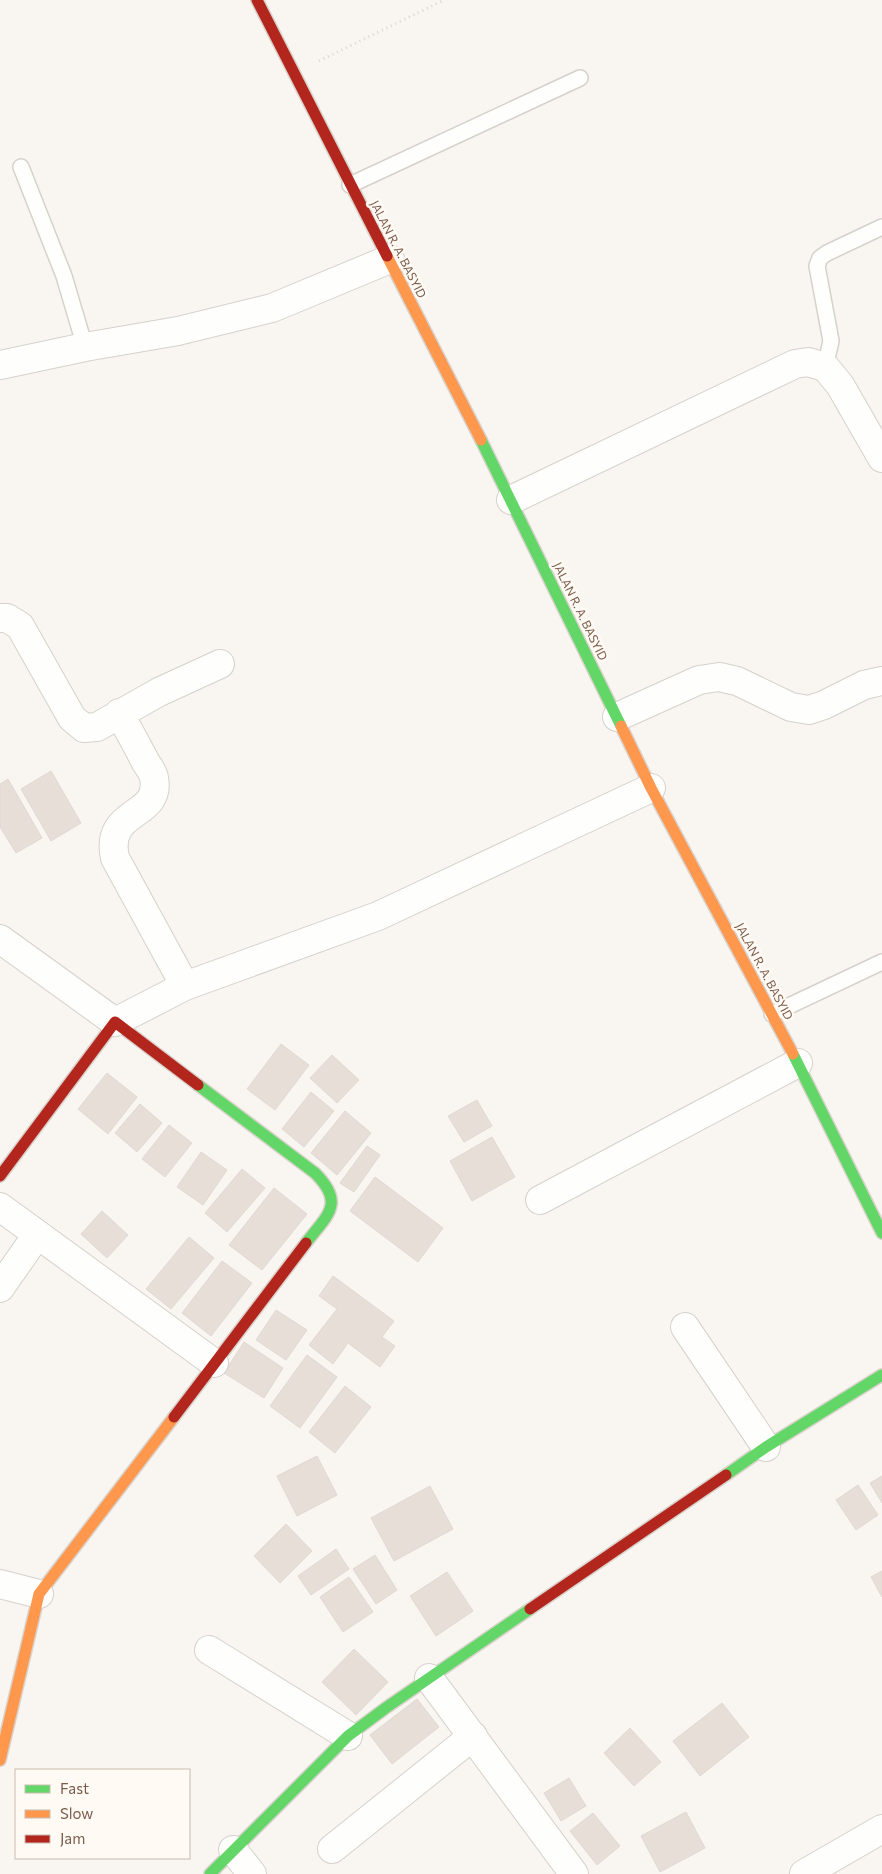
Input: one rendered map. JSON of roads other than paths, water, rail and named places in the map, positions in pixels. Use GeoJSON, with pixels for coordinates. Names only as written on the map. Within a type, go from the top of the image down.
{"type":"FeatureCollection","features":[{"type":"Feature","properties":{"kind":"street","name":"JALAN R. A. BASYID"},"geometry":{"type":"LineString","coordinates":[[257,0],[511,500],[651,788],[772,1014],[882,1232]]}},
{"type":"Feature","properties":{"kind":"street"},"geometry":{"type":"LineString","coordinates":[[0,365],[85,346],[178,331],[272,308],[390,259]]}},
{"type":"Feature","properties":{"kind":"street"},"geometry":{"type":"LineString","coordinates":[[511,500],[795,364],[808,362],[825,367],[840,385],[882,458]]}},
{"type":"Feature","properties":{"kind":"street"},"geometry":{"type":"LineString","coordinates":[[0,618],[7,618],[20,626],[72,718],[84,728],[97,727],[159,692],[220,664]]}},
{"type":"Feature","properties":{"kind":"street"},"geometry":{"type":"LineString","coordinates":[[617,717],[699,680],[719,677],[737,681],[792,707],[809,710],[824,706],[864,685],[882,681]]}},
{"type":"Feature","properties":{"kind":"street"},"geometry":{"type":"LineString","coordinates":[[119,713],[154,777],[155,790],[151,800],[122,822],[114,833],[112,846],[115,858],[185,986]]}},
{"type":"Feature","properties":{"kind":"street"},"geometry":{"type":"LineString","coordinates":[[0,1176],[115,1022],[185,986],[378,916],[651,788]]}},
{"type":"Feature","properties":{"kind":"street"},"geometry":{"type":"LineString","coordinates":[[0,939],[115,1022],[315,1173],[330,1188],[333,1202],[328,1214],[39,1594],[0,1760]]}},
{"type":"Feature","properties":{"kind":"street"},"geometry":{"type":"LineString","coordinates":[[540,1200],[798,1064]]}},
{"type":"Feature","properties":{"kind":"street"},"geometry":{"type":"LineString","coordinates":[[0,1207],[214,1363]]}},
{"type":"Feature","properties":{"kind":"street"},"geometry":{"type":"LineString","coordinates":[[0,1288],[37,1235]]}},
{"type":"Feature","properties":{"kind":"street"},"geometry":{"type":"LineString","coordinates":[[685,1327],[766,1447]]}},
{"type":"Feature","properties":{"kind":"street"},"geometry":{"type":"LineString","coordinates":[[210,1874],[348,1736],[766,1447],[882,1375]]}},
{"type":"Feature","properties":{"kind":"street"},"geometry":{"type":"LineString","coordinates":[[0,1584],[39,1594]]}},
{"type":"Feature","properties":{"kind":"street"},"geometry":{"type":"LineString","coordinates":[[209,1650],[348,1736]]}},
{"type":"Feature","properties":{"kind":"street"},"geometry":{"type":"LineString","coordinates":[[430,1678],[571,1873]]}},
{"type":"Feature","properties":{"kind":"street"},"geometry":{"type":"LineString","coordinates":[[332,1849],[473,1736]]}},
{"type":"Feature","properties":{"kind":"street"},"geometry":{"type":"LineString","coordinates":[[804,1874],[882,1829]]}},
{"type":"Feature","properties":{"kind":"street"},"geometry":{"type":"LineString","coordinates":[[234,1850],[252,1874]]}},
{"type":"Feature","properties":{"kind":"lane"},"geometry":{"type":"LineString","coordinates":[[350,185],[580,78]]}},
{"type":"Feature","properties":{"kind":"lane"},"geometry":{"type":"LineString","coordinates":[[21,167],[64,276],[85,346]]}},
{"type":"Feature","properties":{"kind":"lane"},"geometry":{"type":"LineString","coordinates":[[825,367],[831,341],[817,266],[820,258],[882,227]]}},
{"type":"Feature","properties":{"kind":"lane"},"geometry":{"type":"LineString","coordinates":[[772,1014],[882,962]]}}]}
